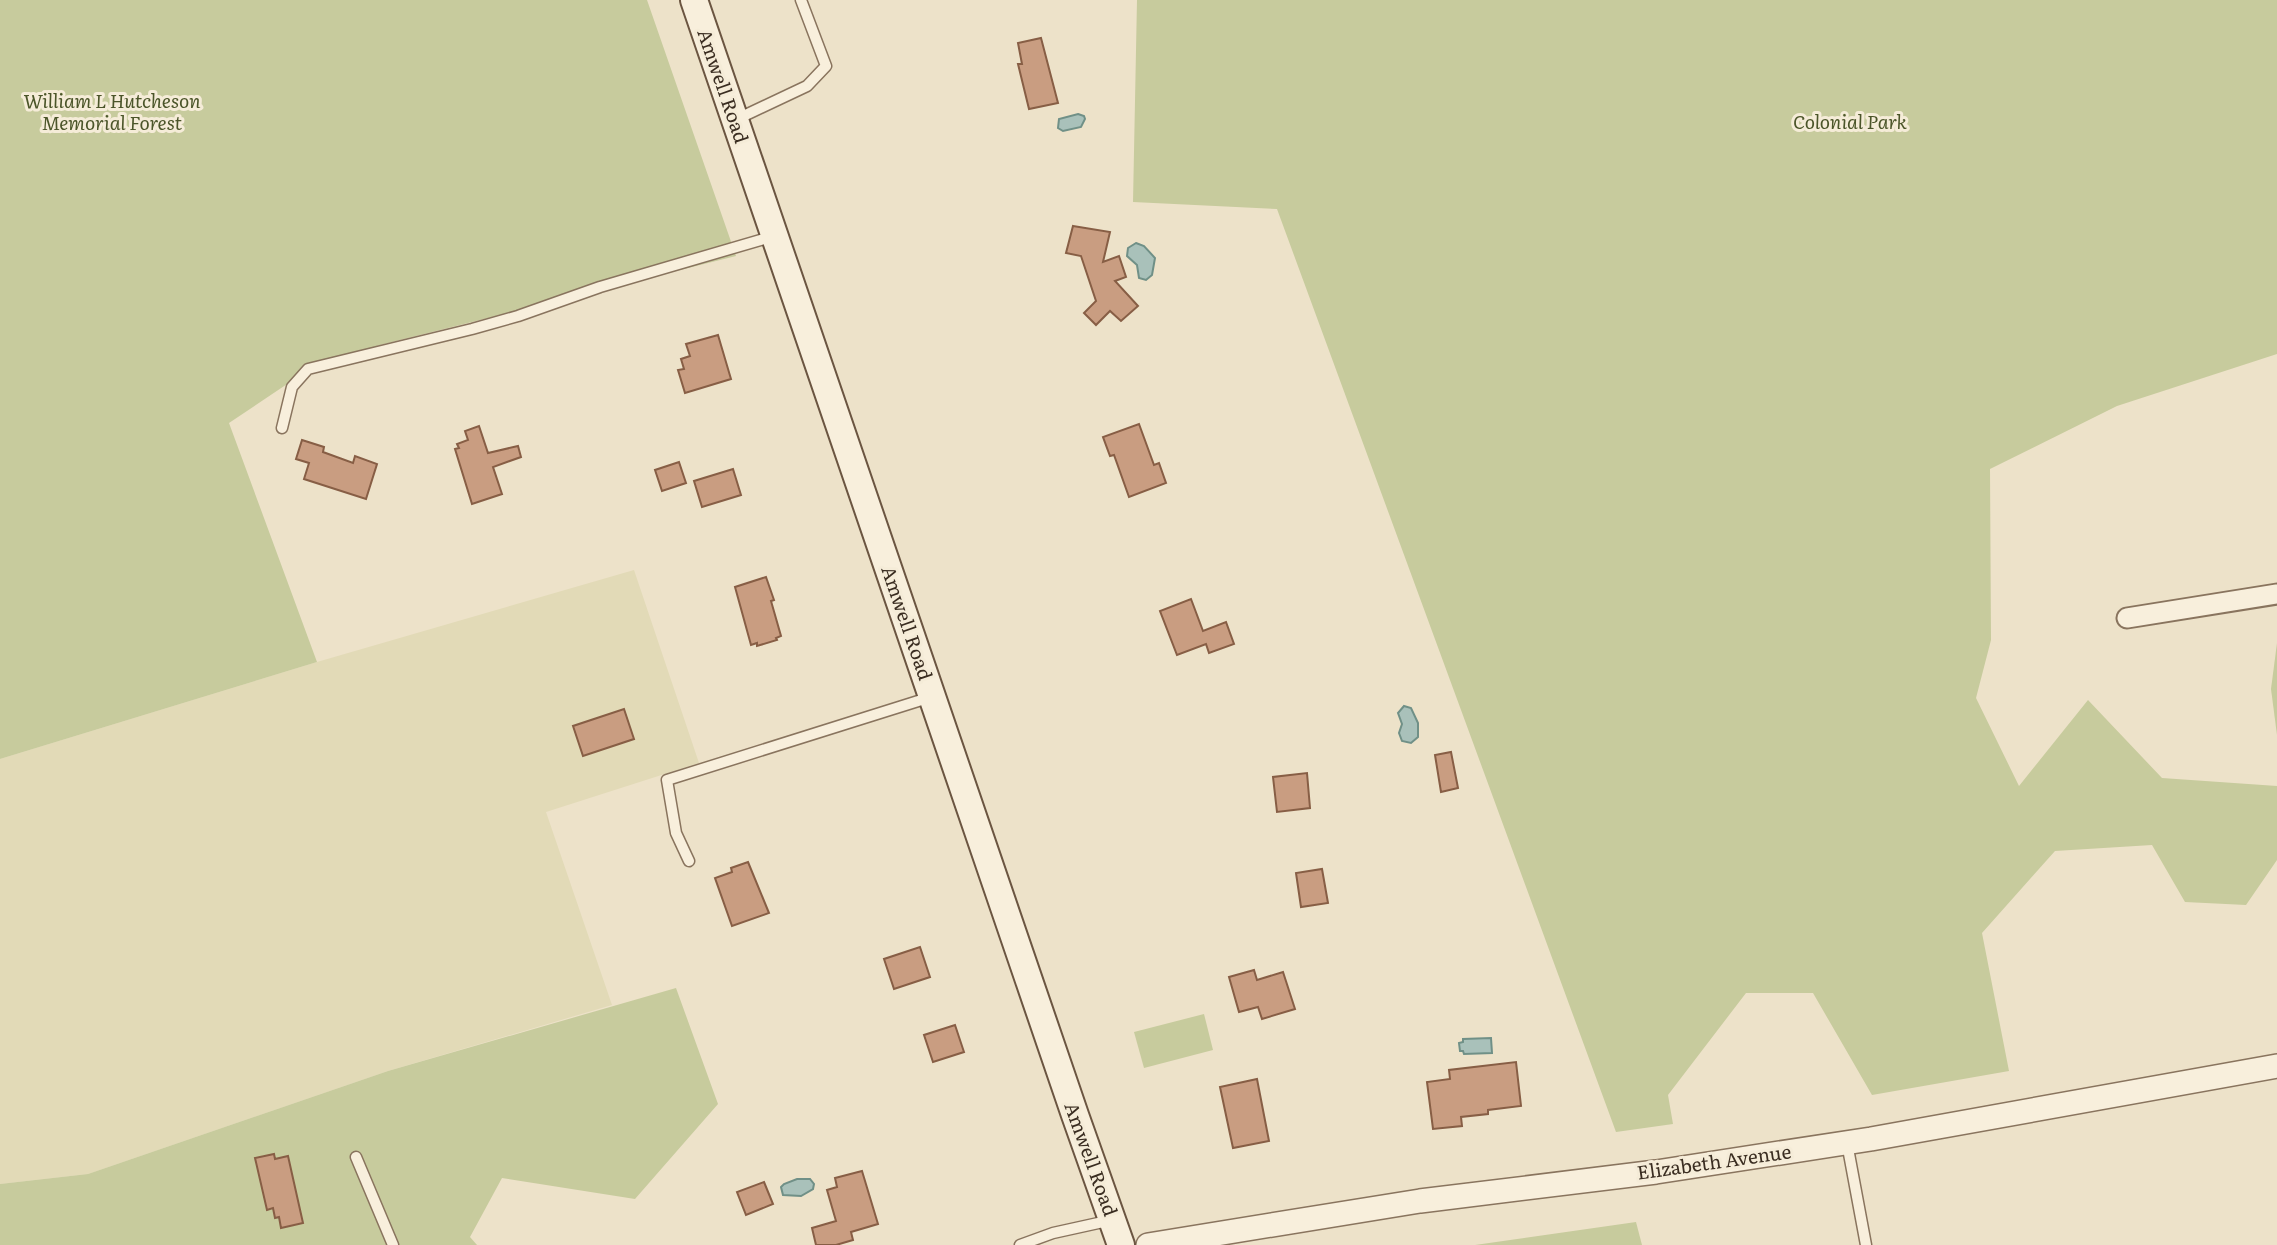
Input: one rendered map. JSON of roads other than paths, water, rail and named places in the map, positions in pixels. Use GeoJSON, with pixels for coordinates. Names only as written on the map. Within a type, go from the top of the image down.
{"type":"FeatureCollection","features":[{"type":"Feature","properties":{"kind":"main road","name":"Amwell Road"},"geometry":{"type":"LineString","coordinates":[[694,0],[1121,1245]]}},
{"type":"Feature","properties":{"kind":"street"},"geometry":{"type":"LineString","coordinates":[[2127,618],[2277,594]]}},
{"type":"Feature","properties":{"kind":"street","name":"Elizabeth Avenue"},"geometry":{"type":"LineString","coordinates":[[1148,1245],[1420,1201],[1656,1172],[1847,1142],[2277,1066]]}},
{"type":"Feature","properties":{"kind":"lane"},"geometry":{"type":"LineString","coordinates":[[735,120],[807,86],[827,66],[801,0]]}},
{"type":"Feature","properties":{"kind":"lane"},"geometry":{"type":"LineString","coordinates":[[282,428],[292,387],[308,369],[518,316],[600,286],[774,236]]}},
{"type":"Feature","properties":{"kind":"lane"},"geometry":{"type":"LineString","coordinates":[[689,861],[676,833],[667,780],[932,696]]}},
{"type":"Feature","properties":{"kind":"lane"},"geometry":{"type":"LineString","coordinates":[[1847,1142],[1866,1245]]}},
{"type":"Feature","properties":{"kind":"lane"},"geometry":{"type":"LineString","coordinates":[[356,1157],[393,1245]]}},
{"type":"Feature","properties":{"kind":"lane"},"geometry":{"type":"LineString","coordinates":[[1020,1245],[1053,1233],[1112,1219]]}},
{"type":"Feature","properties":{"kind":"water"},"geometry":{"type":"Polygon","coordinates":[[[1078,114],[1085,119],[1081,127],[1063,131],[1058,128],[1059,119],[1078,114]]]}},
{"type":"Feature","properties":{"kind":"water"},"geometry":{"type":"Polygon","coordinates":[[[1136,243],[1144,246],[1155,258],[1152,275],[1146,280],[1139,278],[1137,265],[1127,256],[1128,248],[1136,243]]]}},
{"type":"Feature","properties":{"kind":"water"},"geometry":{"type":"Polygon","coordinates":[[[1404,706],[1411,708],[1418,723],[1418,737],[1411,743],[1402,741],[1399,733],[1402,724],[1398,713],[1404,706]]]}},
{"type":"Feature","properties":{"kind":"water"},"geometry":{"type":"Polygon","coordinates":[[[1491,1038],[1492,1053],[1464,1054],[1460,1051],[1459,1043],[1463,1042],[1463,1039],[1491,1038]]]}},
{"type":"Feature","properties":{"kind":"water"},"geometry":{"type":"Polygon","coordinates":[[[797,1179],[810,1179],[814,1184],[813,1189],[801,1196],[783,1195],[781,1187],[797,1179]]]}},
{"type":"Feature","properties":{"kind":"park label","name":"William L Hutcheson Memorial Forest"},"geometry":{"type":"Point","coordinates":[112,112]}},
{"type":"Feature","properties":{"kind":"park label","name":"Colonial Park"},"geometry":{"type":"Point","coordinates":[1850,122]}}]}
